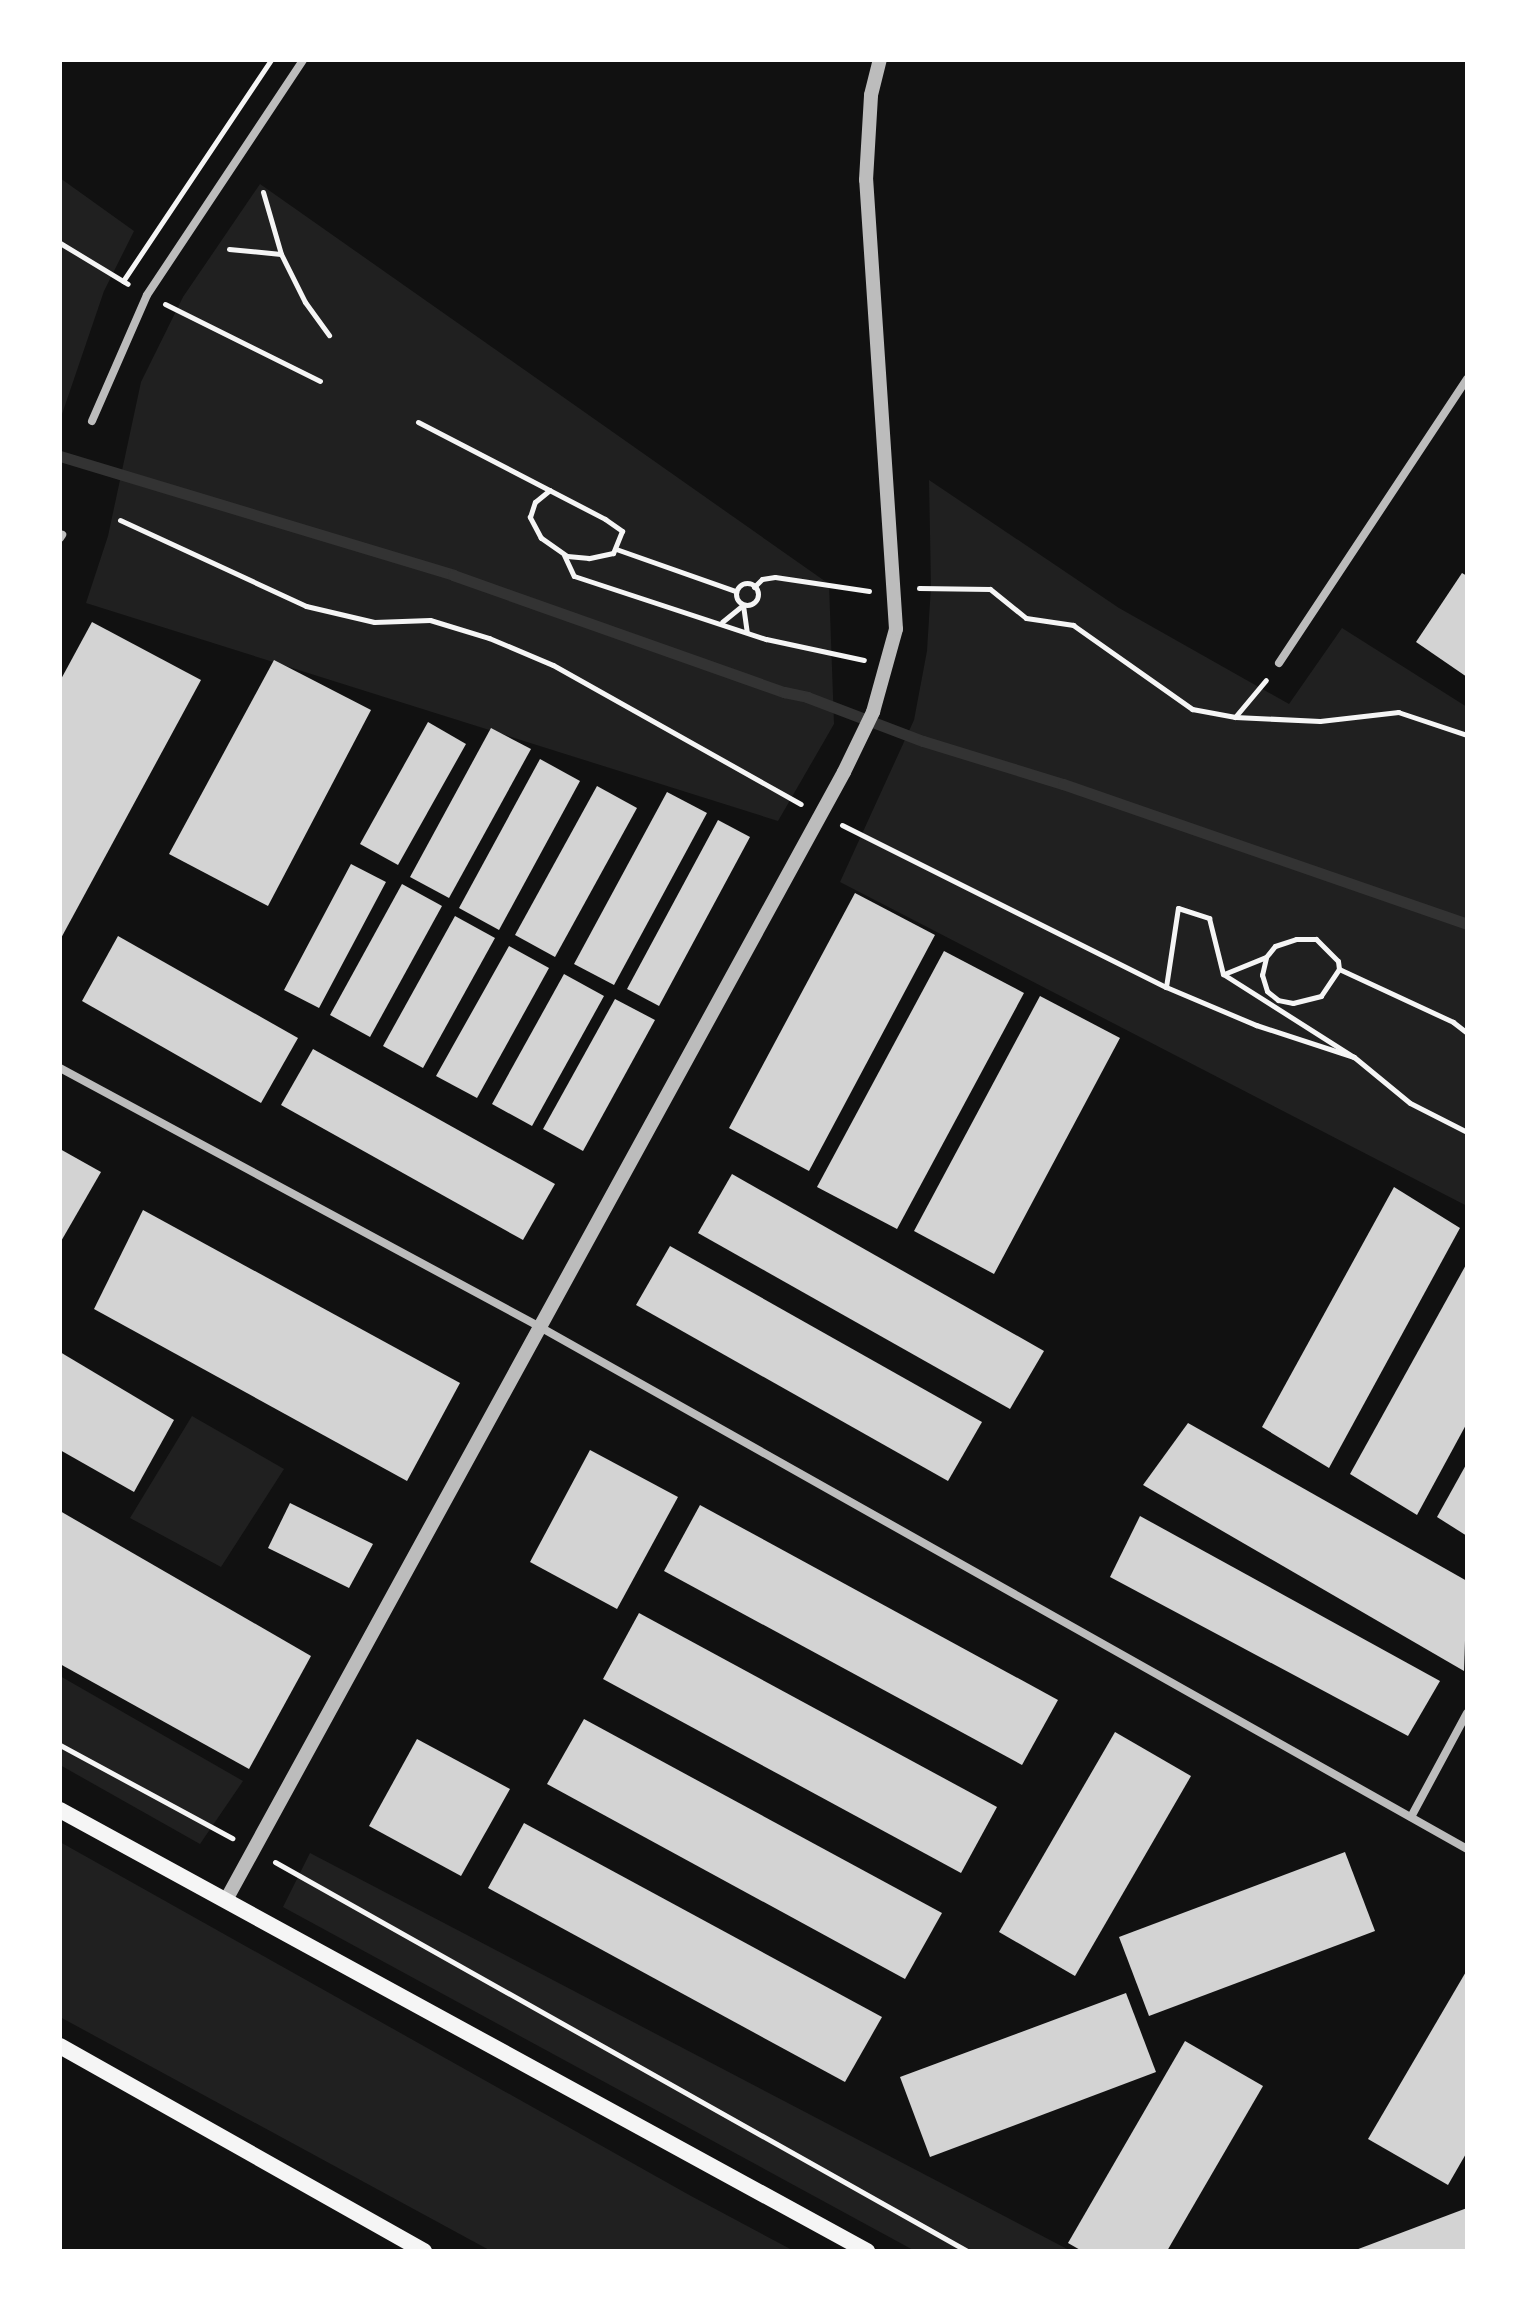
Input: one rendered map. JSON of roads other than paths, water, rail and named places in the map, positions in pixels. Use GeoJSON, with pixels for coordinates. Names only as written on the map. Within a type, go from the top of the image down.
{"type":"FeatureCollection","features":[{"type":"Feature","properties":{"kind":"main road"},"geometry":{"type":"LineString","coordinates":[[60,1810],[867,2251]]}},
{"type":"Feature","properties":{"kind":"main road"},"geometry":{"type":"LineString","coordinates":[[60,2046],[424,2251]]}},
{"type":"Feature","properties":{"kind":"street"},"geometry":{"type":"LineString","coordinates":[[92,421],[147,295],[303,60]]}},
{"type":"Feature","properties":{"kind":"street"},"geometry":{"type":"LineString","coordinates":[[226,1900],[821,815],[873,712],[896,629],[896,592],[879,410],[866,180],[871,95],[880,60]]}},
{"type":"Feature","properties":{"kind":"street"},"geometry":{"type":"LineString","coordinates":[[1279,663],[1467,379]]}},
{"type":"Feature","properties":{"kind":"street"},"geometry":{"type":"LineString","coordinates":[[60,1068],[540,1327],[1467,1849]]}},
{"type":"Feature","properties":{"kind":"street"},"geometry":{"type":"LineString","coordinates":[[1411,1817],[1467,1713]]}},
{"type":"Feature","properties":{"kind":"waterway"},"geometry":{"type":"LineString","coordinates":[[60,456],[453,575],[784,692],[807,697],[923,741],[1063,784],[1467,924]]}}]}
